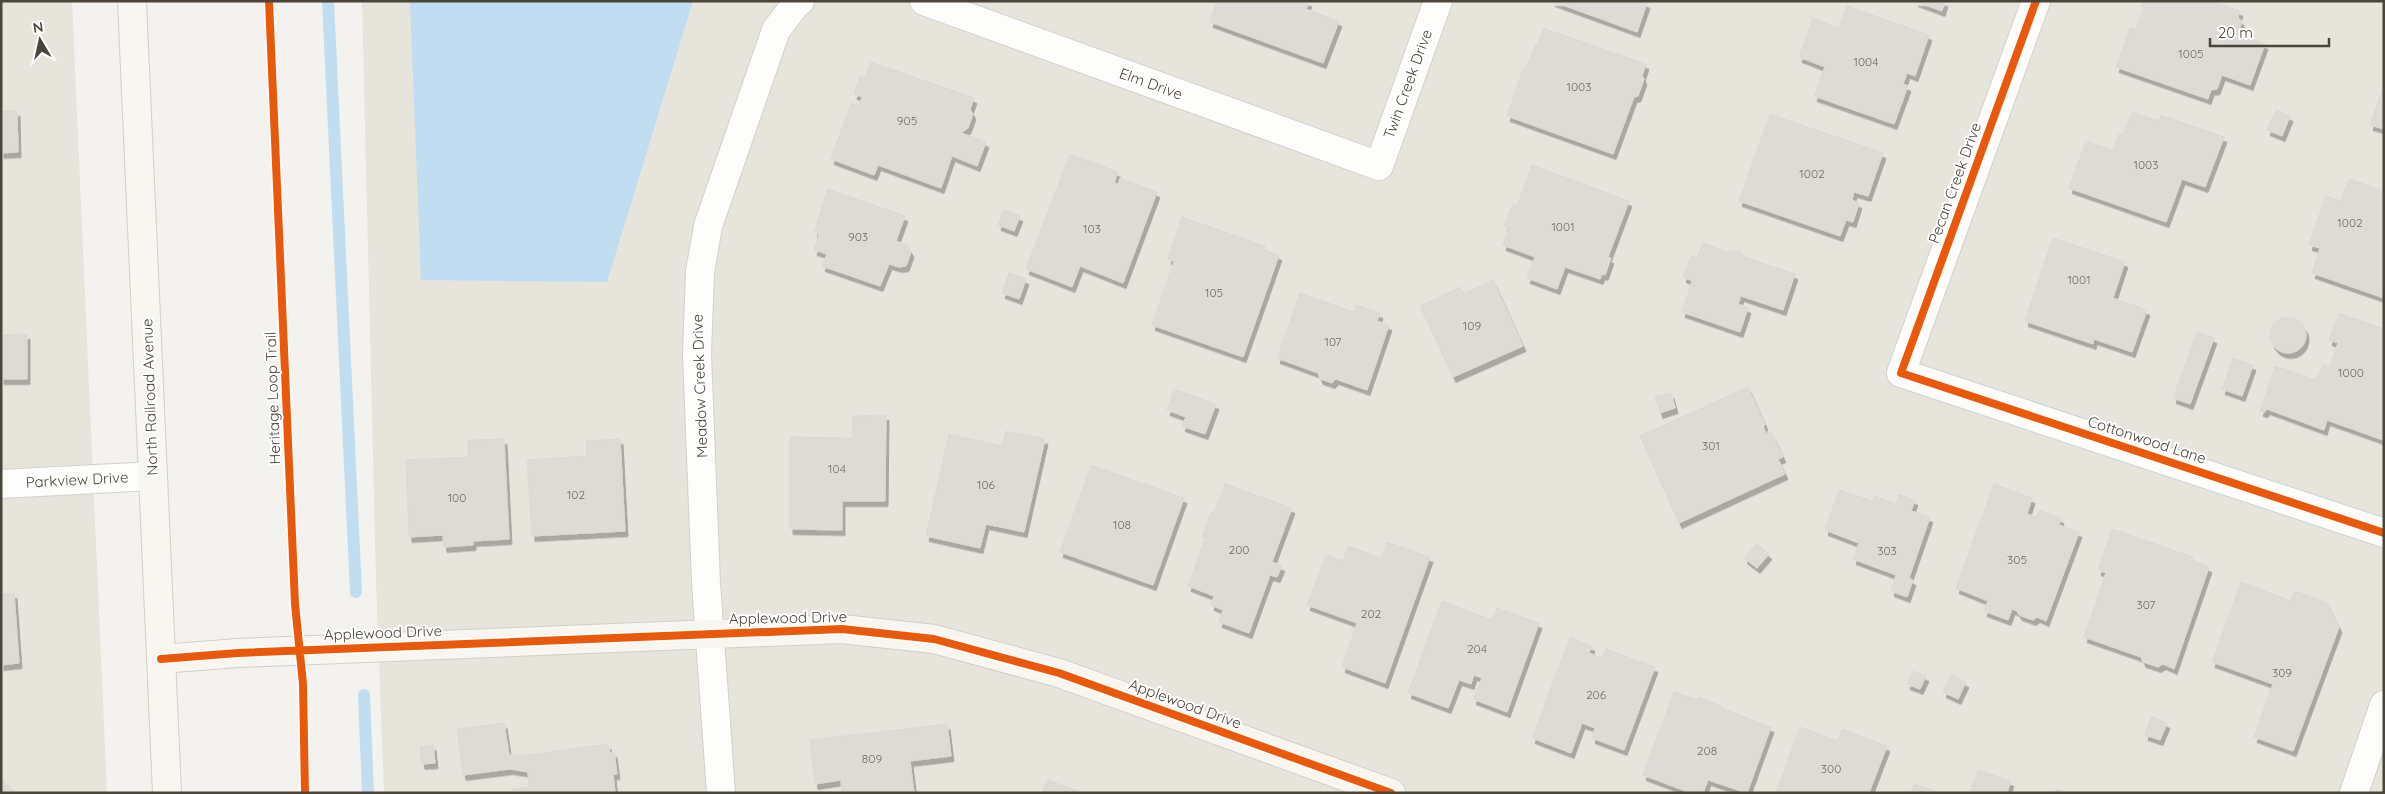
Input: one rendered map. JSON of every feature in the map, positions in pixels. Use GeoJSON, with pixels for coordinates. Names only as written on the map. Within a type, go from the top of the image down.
{"type":"FeatureCollection","features":[{"type":"Feature","properties":{"kind":"street","name":"North Railroad Avenue"},"geometry":{"type":"LineString","coordinates":[[132,1],[167,793]]}},
{"type":"Feature","properties":{"kind":"street","name":"Meadow Creek Drive"},"geometry":{"type":"LineString","coordinates":[[721,793],[708,633],[697,354],[700,272],[708,226],[776,30],[800,1]]}},
{"type":"Feature","properties":{"kind":"street","name":"Elm Drive"},"geometry":{"type":"LineString","coordinates":[[924,1],[1378,166]]}},
{"type":"Feature","properties":{"kind":"street","name":"Twin Creek Drive"},"geometry":{"type":"LineString","coordinates":[[1378,166],[1438,1]]}},
{"type":"Feature","properties":{"kind":"street","name":"Pecan Creek Drive"},"geometry":{"type":"LineString","coordinates":[[1901,373],[2036,1]]}},
{"type":"Feature","properties":{"kind":"street","name":"Cottonwood Lane"},"geometry":{"type":"LineString","coordinates":[[1901,373],[2384,533]]}},
{"type":"Feature","properties":{"kind":"street","name":"Parkview Drive"},"geometry":{"type":"LineString","coordinates":[[1,484],[153,476]]}},
{"type":"Feature","properties":{"kind":"street","name":"Applewood Drive"},"geometry":{"type":"LineString","coordinates":[[161,659],[238,653],[842,629],[934,639],[1059,673],[1391,793]]}},
{"type":"Feature","properties":{"kind":"street"},"geometry":{"type":"LineString","coordinates":[[2354,793],[2384,705]]}},
{"type":"Feature","properties":{"kind":"shaded area"},"geometry":{"type":"Polygon","coordinates":[[[1,1],[72,1],[107,793],[1,793],[1,1]]]}},
{"type":"Feature","properties":{"kind":"shaded area"},"geometry":{"type":"Polygon","coordinates":[[[362,1],[2384,1],[2384,793],[384,793],[376,582],[362,1]]]}},
{"type":"Feature","properties":{"kind":"water"},"geometry":{"type":"Polygon","coordinates":[[[410,1],[693,1],[607,282],[421,280],[410,1]]]}},
{"type":"Feature","properties":{"kind":"building"},"geometry":{"type":"Polygon","coordinates":[[[1217,1],[1309,1],[1306,9],[1339,21],[1323,63],[1210,22],[1217,1]]]}},
{"type":"Feature","properties":{"kind":"building"},"geometry":{"type":"Polygon","coordinates":[[[1552,1],[1642,1],[1647,3],[1637,32],[1552,1]]]}},
{"type":"Feature","properties":{"kind":"building"},"geometry":{"type":"Polygon","coordinates":[[[1915,1],[1945,1],[1942,11],[1915,1]]]}},
{"type":"Feature","properties":{"kind":"building"},"geometry":{"type":"Polygon","coordinates":[[[2143,1],[2213,1],[2240,11],[2238,17],[2242,22],[2237,35],[2265,44],[2250,85],[2222,75],[2217,89],[2211,90],[2208,99],[2116,67],[2130,28],[2136,29],[2144,7],[2141,7],[2143,1]]]}},
{"type":"Feature","properties":{"kind":"building"},"geometry":{"type":"Polygon","coordinates":[[[1847,6],[1929,35],[1915,76],[1907,73],[1903,84],[1908,86],[1894,124],[1814,96],[1825,67],[1799,57],[1813,18],[1839,28],[1847,6]]]}},
{"type":"Feature","properties":{"kind":"building"},"geometry":{"type":"Polygon","coordinates":[[[1543,28],[1646,64],[1642,76],[1644,79],[1638,96],[1634,97],[1613,154],[1507,116],[1523,69],[1525,70],[1543,28]]]}},
{"type":"Feature","properties":{"kind":"building"},"geometry":{"type":"Polygon","coordinates":[[[871,62],[974,98],[970,109],[973,114],[968,128],[961,133],[986,142],[977,166],[952,156],[941,188],[878,165],[874,175],[831,159],[851,103],[859,106],[862,97],[854,94],[860,76],[865,77],[871,62]]]}},
{"type":"Feature","properties":{"kind":"building"},"geometry":{"type":"Polygon","coordinates":[[[2384,86],[2384,129],[2370,125],[2384,86]]]}},
{"type":"Feature","properties":{"kind":"building"},"geometry":{"type":"Polygon","coordinates":[[[2276,110],[2290,116],[2282,136],[2267,130],[2276,110]]]}},
{"type":"Feature","properties":{"kind":"building"},"geometry":{"type":"Polygon","coordinates":[[[1,111],[17,111],[18,152],[1,153],[1,111]]]}},
{"type":"Feature","properties":{"kind":"building"},"geometry":{"type":"Polygon","coordinates":[[[2132,112],[2159,121],[2161,115],[2224,137],[2205,187],[2182,179],[2166,222],[2069,188],[2086,141],[2113,151],[2119,134],[2123,135],[2132,112]]]}},
{"type":"Feature","properties":{"kind":"building"},"geometry":{"type":"Polygon","coordinates":[[[1770,114],[1883,153],[1868,196],[1854,192],[1852,200],[1859,203],[1853,222],[1846,220],[1840,236],[1739,201],[1770,114]]]}},
{"type":"Feature","properties":{"kind":"building"},"geometry":{"type":"Polygon","coordinates":[[[1070,154],[1118,172],[1114,183],[1118,184],[1120,178],[1157,192],[1123,283],[1080,266],[1072,287],[1026,269],[1070,154]]]}},
{"type":"Feature","properties":{"kind":"building"},"geometry":{"type":"Polygon","coordinates":[[[1532,165],[1629,201],[1608,257],[1611,258],[1605,275],[1602,274],[1600,279],[1565,267],[1557,289],[1527,278],[1535,257],[1503,245],[1509,228],[1504,226],[1513,204],[1517,206],[1532,165]]]}},
{"type":"Feature","properties":{"kind":"building"},"geometry":{"type":"Polygon","coordinates":[[[2349,179],[2384,191],[2384,298],[2312,273],[2320,248],[2309,245],[2326,196],[2341,201],[2349,179]]]}},
{"type":"Feature","properties":{"kind":"building"},"geometry":{"type":"Polygon","coordinates":[[[828,189],[905,216],[896,241],[907,245],[911,252],[906,266],[899,267],[889,264],[880,286],[822,266],[827,254],[814,250],[819,234],[814,232],[828,189]]]}},
{"type":"Feature","properties":{"kind":"building"},"geometry":{"type":"Polygon","coordinates":[[[1003,210],[1020,216],[1014,231],[998,225],[1003,210]]]}},
{"type":"Feature","properties":{"kind":"building"},"geometry":{"type":"Polygon","coordinates":[[[1182,217],[1265,246],[1264,250],[1279,255],[1243,357],[1152,325],[1174,261],[1168,259],[1182,217]]]}},
{"type":"Feature","properties":{"kind":"building"},"geometry":{"type":"Polygon","coordinates":[[[2053,238],[2125,262],[2113,298],[2147,310],[2132,352],[2094,339],[2093,344],[2025,321],[2053,238]]]}},
{"type":"Feature","properties":{"kind":"building"},"geometry":{"type":"Polygon","coordinates":[[[1703,243],[1728,252],[1733,250],[1741,252],[1744,257],[1795,274],[1783,310],[1741,296],[1738,304],[1748,308],[1740,332],[1682,312],[1692,281],[1683,277],[1691,256],[1697,258],[1703,243]]]}},
{"type":"Feature","properties":{"kind":"building"},"geometry":{"type":"Polygon","coordinates":[[[1009,273],[1026,279],[1019,299],[1002,293],[1009,273]]]}},
{"type":"Feature","properties":{"kind":"building"},"geometry":{"type":"Polygon","coordinates":[[[1493,280],[1523,346],[1453,377],[1420,306],[1460,287],[1463,294],[1493,280]]]}},
{"type":"Feature","properties":{"kind":"building"},"geometry":{"type":"Polygon","coordinates":[[[1300,293],[1354,312],[1356,305],[1380,313],[1377,321],[1389,325],[1367,390],[1336,379],[1332,383],[1320,379],[1318,373],[1277,358],[1300,293]]]}},
{"type":"Feature","properties":{"kind":"building"},"geometry":{"type":"Polygon","coordinates":[[[2339,313],[2384,329],[2383,440],[2327,420],[2324,430],[2267,409],[2265,412],[2260,411],[2275,366],[2316,380],[2323,364],[2330,367],[2338,343],[2329,340],[2339,313]]]}},
{"type":"Feature","properties":{"kind":"building"},"geometry":{"type":"Polygon","coordinates":[[[2288,317],[2301,322],[2306,335],[2301,348],[2288,353],[2275,348],[2270,335],[2275,322],[2288,317]]]}},
{"type":"Feature","properties":{"kind":"building"},"geometry":{"type":"Polygon","coordinates":[[[2197,332],[2214,338],[2190,404],[2173,398],[2197,332]]]}},
{"type":"Feature","properties":{"kind":"building"},"geometry":{"type":"Polygon","coordinates":[[[27,334],[27,379],[1,379],[1,335],[27,334]]]}},
{"type":"Feature","properties":{"kind":"building"},"geometry":{"type":"Polygon","coordinates":[[[2233,358],[2253,365],[2242,396],[2222,389],[2233,358]]]}},
{"type":"Feature","properties":{"kind":"building"},"geometry":{"type":"Polygon","coordinates":[[[1748,387],[1765,425],[1763,426],[1766,434],[1771,432],[1783,457],[1778,459],[1785,474],[1679,523],[1640,436],[1748,387]]]}},
{"type":"Feature","properties":{"kind":"building"},"geometry":{"type":"Polygon","coordinates":[[[1174,389],[1216,404],[1205,434],[1182,426],[1186,417],[1167,410],[1174,389]]]}},
{"type":"Feature","properties":{"kind":"building"},"geometry":{"type":"Polygon","coordinates":[[[1671,393],[1675,408],[1660,413],[1655,397],[1671,393]]]}},
{"type":"Feature","properties":{"kind":"building"},"geometry":{"type":"Polygon","coordinates":[[[886,415],[885,501],[842,501],[842,530],[790,529],[790,437],[853,438],[853,416],[886,415]]]}},
{"type":"Feature","properties":{"kind":"building"},"geometry":{"type":"Polygon","coordinates":[[[1006,431],[1045,439],[1024,532],[986,524],[980,548],[926,536],[949,434],[1002,446],[1006,431]]]}},
{"type":"Feature","properties":{"kind":"building"},"geometry":{"type":"Polygon","coordinates":[[[504,439],[509,539],[473,541],[473,545],[444,547],[443,535],[409,537],[406,460],[468,457],[468,440],[504,439]]]}},
{"type":"Feature","properties":{"kind":"building"},"geometry":{"type":"Polygon","coordinates":[[[620,439],[625,531],[532,536],[527,460],[587,456],[586,441],[620,439]]]}},
{"type":"Feature","properties":{"kind":"building"},"geometry":{"type":"Polygon","coordinates":[[[1091,465],[1184,498],[1153,585],[1060,552],[1091,465]]]}},
{"type":"Feature","properties":{"kind":"building"},"geometry":{"type":"Polygon","coordinates":[[[1225,484],[1292,508],[1272,562],[1282,566],[1277,577],[1270,575],[1249,633],[1219,622],[1223,610],[1211,605],[1214,596],[1188,586],[1205,538],[1202,537],[1211,512],[1214,513],[1225,484]]]}},
{"type":"Feature","properties":{"kind":"building"},"geometry":{"type":"Polygon","coordinates":[[[1994,484],[2032,498],[2027,514],[2037,517],[2040,510],[2061,518],[2059,525],[2079,532],[2046,621],[2037,617],[2033,620],[2019,615],[2017,611],[2012,609],[2008,620],[1984,611],[1988,601],[1956,588],[1994,484]]]}},
{"type":"Feature","properties":{"kind":"building"},"geometry":{"type":"Polygon","coordinates":[[[1839,490],[1872,501],[1874,496],[1896,504],[1899,494],[1915,500],[1911,511],[1930,517],[1909,578],[1913,580],[1907,597],[1891,591],[1896,575],[1853,559],[1859,543],[1825,530],[1839,490]]]}},
{"type":"Feature","properties":{"kind":"building"},"geometry":{"type":"Polygon","coordinates":[[[2112,529],[2193,557],[2192,561],[2209,567],[2174,669],[2163,664],[2158,667],[2143,662],[2141,657],[2084,637],[2106,573],[2098,570],[2112,529]]]}},
{"type":"Feature","properties":{"kind":"building"},"geometry":{"type":"Polygon","coordinates":[[[1387,542],[1430,557],[1385,683],[1342,667],[1357,623],[1307,605],[1326,555],[1343,561],[1348,546],[1382,558],[1387,542]]]}},
{"type":"Feature","properties":{"kind":"building"},"geometry":{"type":"Polygon","coordinates":[[[1757,544],[1769,554],[1757,568],[1744,558],[1757,544]]]}},
{"type":"Feature","properties":{"kind":"building"},"geometry":{"type":"Polygon","coordinates":[[[2241,582],[2291,601],[2295,591],[2327,603],[2339,627],[2293,751],[2254,737],[2273,684],[2212,662],[2241,582]]]}},
{"type":"Feature","properties":{"kind":"building"},"geometry":{"type":"Polygon","coordinates":[[[14,593],[19,663],[1,665],[1,594],[14,593]]]}},
{"type":"Feature","properties":{"kind":"building"},"geometry":{"type":"Polygon","coordinates":[[[1442,601],[1492,620],[1497,608],[1539,623],[1507,712],[1473,699],[1482,678],[1474,675],[1471,684],[1459,680],[1448,708],[1408,693],[1442,601]]]}},
{"type":"Feature","properties":{"kind":"building"},"geometry":{"type":"Polygon","coordinates":[[[1570,637],[1592,646],[1589,653],[1602,658],[1606,649],[1655,667],[1624,750],[1592,738],[1595,728],[1582,723],[1571,753],[1532,738],[1570,637]]]}},
{"type":"Feature","properties":{"kind":"building"},"geometry":{"type":"Polygon","coordinates":[[[1913,671],[1926,676],[1920,689],[1907,684],[1913,671]]]}},
{"type":"Feature","properties":{"kind":"building"},"geometry":{"type":"Polygon","coordinates":[[[1951,675],[1966,682],[1958,699],[1943,692],[1951,675]]]}},
{"type":"Feature","properties":{"kind":"building"},"geometry":{"type":"Polygon","coordinates":[[[1674,692],[1698,700],[1699,697],[1722,706],[1721,708],[1771,727],[1747,793],[1708,780],[1703,793],[1691,793],[1643,775],[1674,692]]]}},
{"type":"Feature","properties":{"kind":"building"},"geometry":{"type":"Polygon","coordinates":[[[2151,716],[2167,723],[2160,740],[2145,735],[2151,716]]]}},
{"type":"Feature","properties":{"kind":"building"},"geometry":{"type":"Polygon","coordinates":[[[504,723],[509,755],[527,755],[608,744],[610,753],[614,752],[617,774],[613,774],[615,793],[513,793],[512,789],[529,787],[528,772],[510,769],[463,775],[457,729],[504,723]]]}},
{"type":"Feature","properties":{"kind":"building"},"geometry":{"type":"Polygon","coordinates":[[[947,724],[951,756],[910,761],[914,793],[842,793],[841,780],[815,784],[810,740],[947,724]]]}},
{"type":"Feature","properties":{"kind":"building"},"geometry":{"type":"Polygon","coordinates":[[[1800,727],[1838,741],[1842,729],[1887,746],[1869,793],[1776,793],[1800,727]]]}},
{"type":"Feature","properties":{"kind":"building"},"geometry":{"type":"Polygon","coordinates":[[[433,745],[435,763],[422,764],[420,747],[433,745]]]}},
{"type":"Feature","properties":{"kind":"building"},"geometry":{"type":"Polygon","coordinates":[[[1978,770],[2011,781],[2007,793],[1970,793],[1978,770]]]}},
{"type":"Feature","properties":{"kind":"building"},"geometry":{"type":"Polygon","coordinates":[[[1,777],[15,793],[1,793],[1,777]]]}},
{"type":"Feature","properties":{"kind":"building"},"geometry":{"type":"Polygon","coordinates":[[[1047,780],[1051,781],[1083,793],[1042,793],[1047,780]]]}},
{"type":"Feature","properties":{"kind":"building"},"geometry":{"type":"Polygon","coordinates":[[[1915,784],[1941,793],[1910,793],[1915,784]]]}},
{"type":"Feature","properties":{"kind":"building"},"geometry":{"type":"Polygon","coordinates":[[[2056,789],[2068,793],[2055,793],[2056,789]]]}},
{"type":"Feature","properties":{"kind":"waterway"},"geometry":{"type":"LineString","coordinates":[[328,1],[356,592]]}},
{"type":"Feature","properties":{"kind":"waterway"},"geometry":{"type":"LineString","coordinates":[[364,695],[368,793]]}},
{"type":"Feature","properties":{"kind":"cycle path","name":"Heritage Loop Trail"},"geometry":{"type":"LineString","coordinates":[[269,1],[295,604],[303,684],[305,793]]}},
{"type":"Feature","properties":{"kind":"cycle path"},"geometry":{"type":"LineString","coordinates":[[2036,1],[1901,373],[2384,533]]}},
{"type":"Feature","properties":{"kind":"cycle path"},"geometry":{"type":"LineString","coordinates":[[161,659],[238,653],[842,629],[934,639],[1059,673],[1391,793]]}}]}
